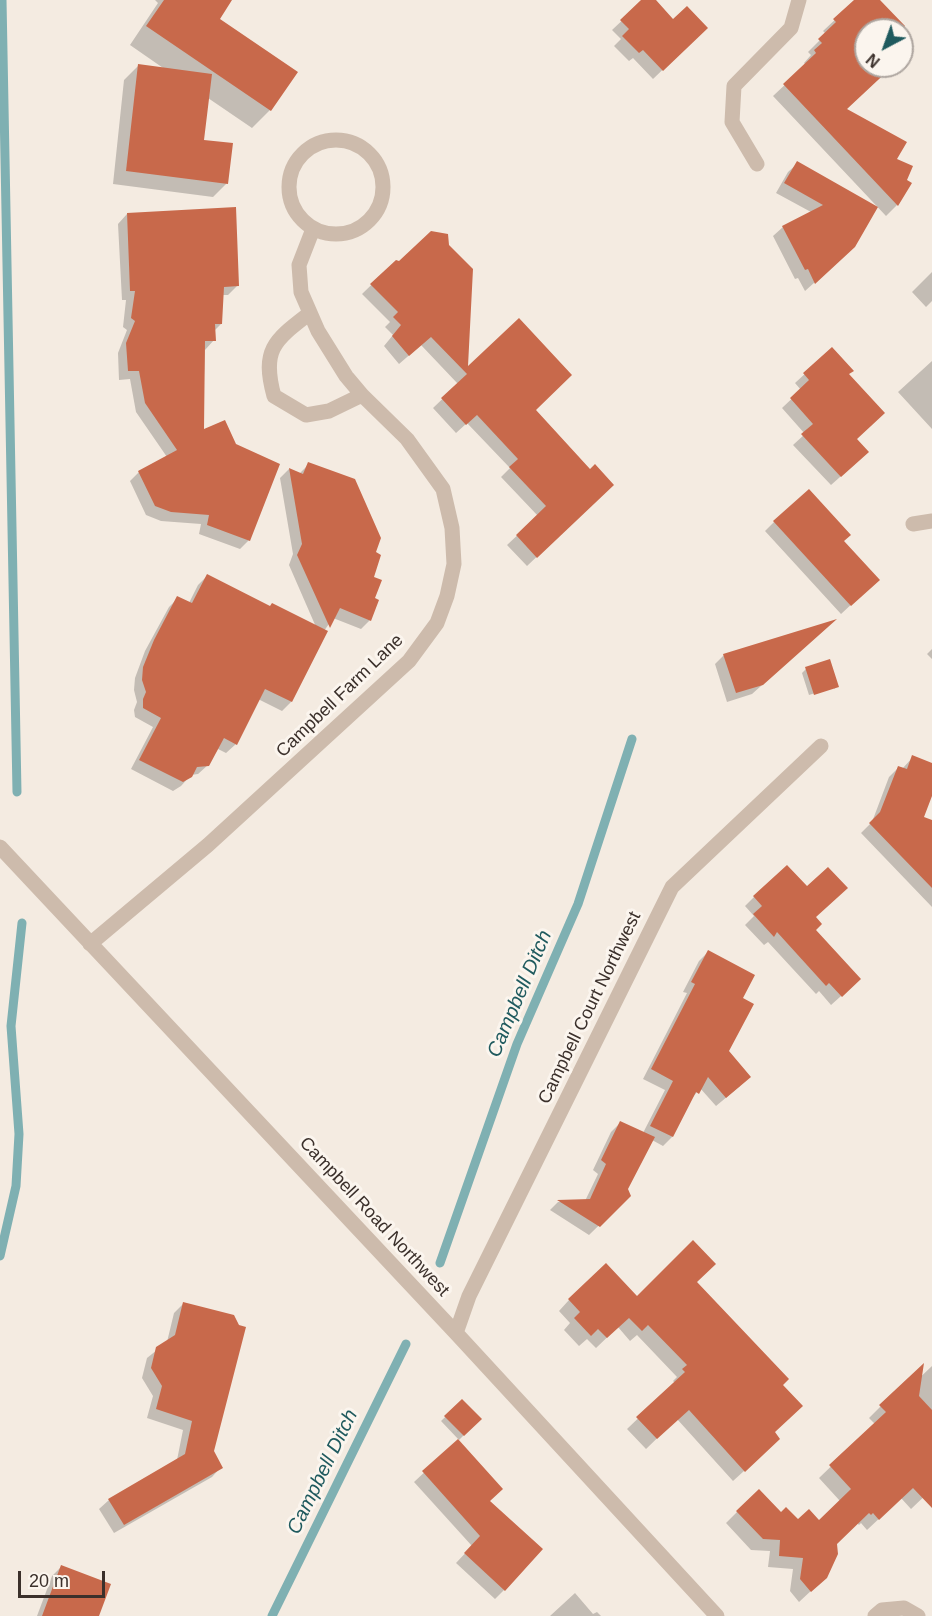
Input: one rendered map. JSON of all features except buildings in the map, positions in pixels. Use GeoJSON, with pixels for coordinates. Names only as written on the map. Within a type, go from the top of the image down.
{"type":"FeatureCollection","features":[{"type":"Feature","properties":{"kind":"street"},"geometry":{"type":"LineString","coordinates":[[757,164],[732,122],[734,86],[790,28],[799,0]]}},
{"type":"Feature","properties":{"kind":"street"},"geometry":{"type":"LineString","coordinates":[[340,140],[364,149],[373,158],[383,182],[382,199],[372,218],[359,229],[344,234],[329,234],[313,229],[304,223],[291,202],[289,177],[296,161],[304,152],[318,143],[340,140]]}},
{"type":"Feature","properties":{"kind":"street","name":"Campbell Farm Lane"},"geometry":{"type":"LineString","coordinates":[[90,944],[208,845],[410,661],[437,623],[447,596],[454,564],[452,528],[443,489],[407,439],[346,376],[318,330],[301,292],[299,265],[313,229]]}},
{"type":"Feature","properties":{"kind":"street"},"geometry":{"type":"LineString","coordinates":[[310,313],[280,336],[270,354],[268,377],[274,396],[306,415],[329,411],[362,395]]}},
{"type":"Feature","properties":{"kind":"street"},"geometry":{"type":"LineString","coordinates":[[913,524],[932,521]]}},
{"type":"Feature","properties":{"kind":"street","name":"Campbell Court Northwest"},"geometry":{"type":"LineString","coordinates":[[456,1333],[469,1296],[672,887],[821,746]]}},
{"type":"Feature","properties":{"kind":"street","name":"Campbell Road Northwest"},"geometry":{"type":"LineString","coordinates":[[0,847],[456,1333],[717,1616]]}},
{"type":"Feature","properties":{"kind":"street"},"geometry":{"type":"LineString","coordinates":[[875,1616],[882,1610],[904,1608],[918,1616]]}},
{"type":"Feature","properties":{"kind":"waterway"},"geometry":{"type":"LineString","coordinates":[[2,0],[17,792]]}},
{"type":"Feature","properties":{"kind":"waterway","name":"Campbell Ditch"},"geometry":{"type":"LineString","coordinates":[[440,1263],[517,1044],[578,904],[632,739]]}},
{"type":"Feature","properties":{"kind":"waterway"},"geometry":{"type":"LineString","coordinates":[[0,1256],[16,1186],[19,1134],[11,1026],[22,923]]}},
{"type":"Feature","properties":{"kind":"waterway","name":"Campbell Ditch"},"geometry":{"type":"LineString","coordinates":[[272,1616],[406,1344]]}}]}
